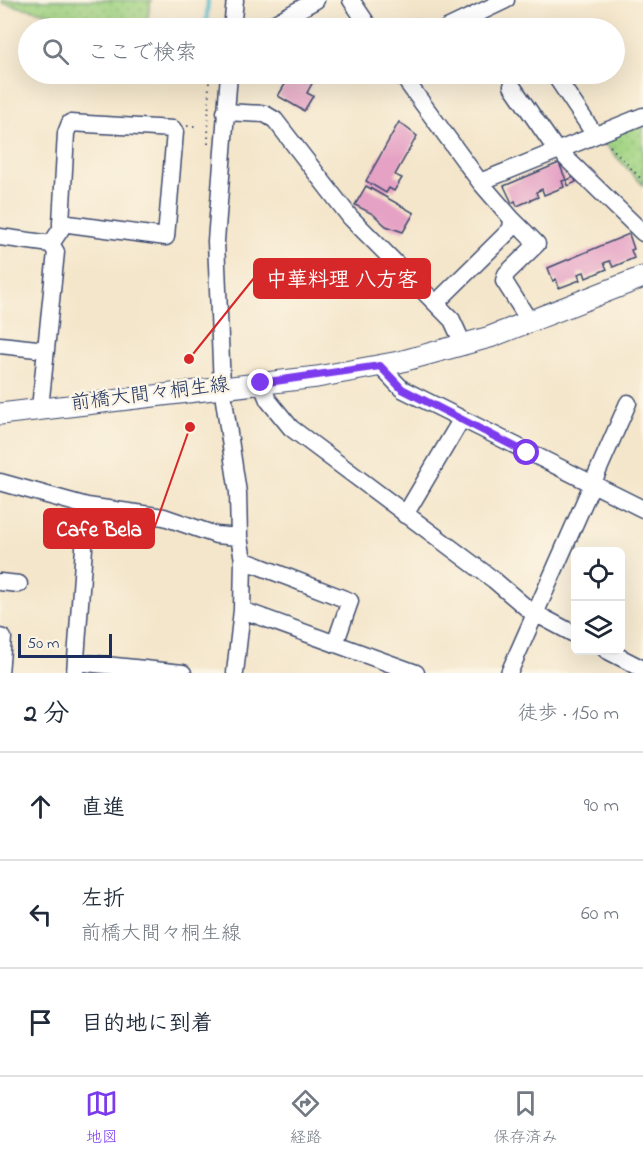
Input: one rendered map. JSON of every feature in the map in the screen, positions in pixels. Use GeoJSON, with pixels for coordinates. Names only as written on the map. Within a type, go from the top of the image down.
{"type":"FeatureCollection","features":[{"type":"Feature","properties":{"kind":"main road","name":"前橋大間々桐生線"},"geometry":{"type":"LineString","coordinates":[[0,414],[261,383],[380,366],[464,346],[643,277]]}},
{"type":"Feature","properties":{"kind":"street"},"geometry":{"type":"LineString","coordinates":[[233,18],[236,0]]}},
{"type":"Feature","properties":{"kind":"street"},"geometry":{"type":"LineString","coordinates":[[284,18],[316,0]]}},
{"type":"Feature","properties":{"kind":"street"},"geometry":{"type":"LineString","coordinates":[[351,0],[363,18]]}},
{"type":"Feature","properties":{"kind":"street"},"geometry":{"type":"LineString","coordinates":[[468,18],[506,0]]}},
{"type":"Feature","properties":{"kind":"street"},"geometry":{"type":"LineString","coordinates":[[228,84],[216,241],[222,387],[238,493],[239,537],[243,560],[242,610],[236,673]]}},
{"type":"Feature","properties":{"kind":"street"},"geometry":{"type":"LineString","coordinates":[[408,84],[480,182],[537,244],[506,274],[504,281],[530,322]]}},
{"type":"Feature","properties":{"kind":"street"},"geometry":{"type":"LineString","coordinates":[[562,84],[603,137]]}},
{"type":"Feature","properties":{"kind":"street"},"geometry":{"type":"LineString","coordinates":[[512,86],[566,158],[643,233]]}},
{"type":"Feature","properties":{"kind":"street"},"geometry":{"type":"LineString","coordinates":[[225,112],[266,114],[276,120],[350,217],[452,320],[464,346]]}},
{"type":"Feature","properties":{"kind":"street"},"geometry":{"type":"LineString","coordinates":[[480,182],[559,150],[603,137],[643,116]]}},
{"type":"Feature","properties":{"kind":"street"},"geometry":{"type":"LineString","coordinates":[[51,244],[61,229],[61,223],[66,134],[70,123],[172,129],[175,132],[166,237],[61,223]]}},
{"type":"Feature","properties":{"kind":"street"},"geometry":{"type":"LineString","coordinates":[[436,303],[511,229],[512,219]]}},
{"type":"Feature","properties":{"kind":"street"},"geometry":{"type":"LineString","coordinates":[[0,237],[51,244]]}},
{"type":"Feature","properties":{"kind":"street"},"geometry":{"type":"LineString","coordinates":[[40,408],[56,252],[51,244]]}},
{"type":"Feature","properties":{"kind":"street"},"geometry":{"type":"LineString","coordinates":[[0,345],[46,351]]}},
{"type":"Feature","properties":{"kind":"street"},"geometry":{"type":"LineString","coordinates":[[380,366],[402,389],[643,509]]}},
{"type":"Feature","properties":{"kind":"street"},"geometry":{"type":"LineString","coordinates":[[261,383],[268,400],[291,428],[534,614],[571,632]]}},
{"type":"Feature","properties":{"kind":"street"},"geometry":{"type":"LineString","coordinates":[[509,673],[628,403]]}},
{"type":"Feature","properties":{"kind":"street"},"geometry":{"type":"LineString","coordinates":[[405,515],[461,420]]}},
{"type":"Feature","properties":{"kind":"street"},"geometry":{"type":"LineString","coordinates":[[0,482],[87,506],[164,517],[216,535],[239,537]]}},
{"type":"Feature","properties":{"kind":"street"},"geometry":{"type":"LineString","coordinates":[[87,506],[76,667],[183,673]]}},
{"type":"Feature","properties":{"kind":"street"},"geometry":{"type":"LineString","coordinates":[[243,560],[350,601],[335,644]]}},
{"type":"Feature","properties":{"kind":"street"},"geometry":{"type":"LineString","coordinates":[[0,582],[19,585]]}},
{"type":"Feature","properties":{"kind":"street"},"geometry":{"type":"LineString","coordinates":[[242,610],[416,673]]}},
{"type":"Feature","properties":{"kind":"street"},"geometry":{"type":"LineString","coordinates":[[0,638],[3,638],[0,673]]}},
{"type":"Feature","properties":{"kind":"street"},"geometry":{"type":"LineString","coordinates":[[614,655],[643,669]]}},
{"type":"Feature","properties":{"kind":"path"},"geometry":{"type":"LineString","coordinates":[[208,149],[209,84]]}},
{"type":"Feature","properties":{"kind":"path"},"geometry":{"type":"LineString","coordinates":[[603,137],[643,181]]}},
{"type":"Feature","properties":{"kind":"green space"},"geometry":{"type":"Polygon","coordinates":[[[2,0],[151,0],[148,18],[70,18],[2,3],[2,0]]]}},
{"type":"Feature","properties":{"kind":"green space"},"geometry":{"type":"Polygon","coordinates":[[[643,122],[643,185],[600,139],[643,122]]]}},
{"type":"Feature","properties":{"kind":"building"},"geometry":{"type":"Polygon","coordinates":[[[285,84],[312,84],[307,93],[313,96],[304,111],[278,96],[285,84]]]}},
{"type":"Feature","properties":{"kind":"building"},"geometry":{"type":"Polygon","coordinates":[[[399,122],[417,136],[395,175],[402,178],[394,191],[389,188],[386,193],[366,181],[399,122]]]}},
{"type":"Feature","properties":{"kind":"building"},"geometry":{"type":"Polygon","coordinates":[[[559,163],[566,180],[562,181],[564,187],[544,195],[542,189],[536,192],[538,197],[517,206],[515,201],[512,203],[504,186],[559,163]]]}},
{"type":"Feature","properties":{"kind":"building"},"geometry":{"type":"Polygon","coordinates":[[[574,177],[576,182],[568,186],[567,180],[574,177]]]}},
{"type":"Feature","properties":{"kind":"building"},"geometry":{"type":"Polygon","coordinates":[[[366,186],[414,213],[403,232],[386,226],[373,214],[355,205],[366,186]]]}},
{"type":"Feature","properties":{"kind":"building"},"geometry":{"type":"Polygon","coordinates":[[[629,234],[634,249],[631,250],[634,258],[613,267],[610,261],[604,263],[607,269],[586,278],[584,272],[578,274],[580,280],[559,288],[556,279],[553,281],[548,268],[629,234]]]}},
{"type":"Feature","properties":{"kind":"waterway"},"geometry":{"type":"LineString","coordinates":[[207,18],[208,0]]}},
{"type":"Feature","properties":{"kind":"place","name":"中華料理 八方客"},"geometry":{"type":"Point","coordinates":[189,359]}},
{"type":"Feature","properties":{"kind":"place","name":"Cafe Bela"},"geometry":{"type":"Point","coordinates":[190,427]}},
{"type":"Feature","properties":{"kind":"route"},"geometry":{"type":"LineString","coordinates":[[261,383],[317,377],[380,366],[388,377],[402,389],[527,453]]}}]}
